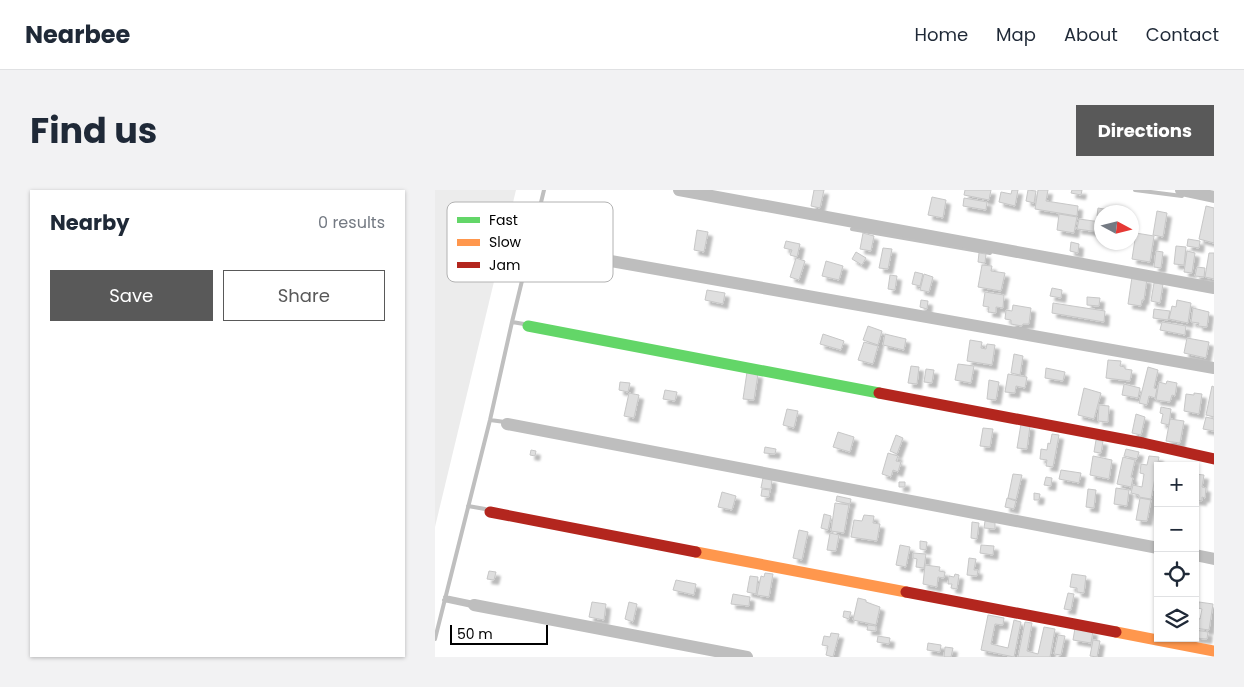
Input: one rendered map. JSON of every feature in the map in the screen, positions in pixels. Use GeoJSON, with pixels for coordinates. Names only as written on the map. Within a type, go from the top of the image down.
{"type":"FeatureCollection","features":[{"type":"Feature","properties":{"kind":"street"},"geometry":{"type":"LineString","coordinates":[[679,190],[1214,288]]}},
{"type":"Feature","properties":{"kind":"street"},"geometry":{"type":"LineString","coordinates":[[1181,190],[1214,197]]}},
{"type":"Feature","properties":{"kind":"street"},"geometry":{"type":"LineString","coordinates":[[613,261],[1214,368]]}},
{"type":"Feature","properties":{"kind":"street"},"geometry":{"type":"LineString","coordinates":[[528,326],[1214,458]]}},
{"type":"Feature","properties":{"kind":"street"},"geometry":{"type":"LineString","coordinates":[[507,424],[1154,547]]}},
{"type":"Feature","properties":{"kind":"street"},"geometry":{"type":"LineString","coordinates":[[490,512],[1214,651]]}},
{"type":"Feature","properties":{"kind":"street"},"geometry":{"type":"LineString","coordinates":[[1199,556],[1214,559]]}},
{"type":"Feature","properties":{"kind":"street"},"geometry":{"type":"LineString","coordinates":[[473,605],[747,657]]}},
{"type":"Feature","properties":{"kind":"shaded area"},"geometry":{"type":"Polygon","coordinates":[[[435,190],[516,190],[513,202],[447,202],[447,282],[494,282],[435,527],[435,190]]]}},
{"type":"Feature","properties":{"kind":"building"},"geometry":{"type":"Polygon","coordinates":[[[814,190],[824,190],[820,208],[811,206],[814,190]]]}},
{"type":"Feature","properties":{"kind":"building"},"geometry":{"type":"Polygon","coordinates":[[[965,190],[991,190],[989,200],[964,195],[965,190]]]}},
{"type":"Feature","properties":{"kind":"building"},"geometry":{"type":"Polygon","coordinates":[[[1012,190],[1018,190],[1015,206],[999,202],[1001,192],[1011,194],[1012,190]]]}},
{"type":"Feature","properties":{"kind":"building"},"geometry":{"type":"Polygon","coordinates":[[[1028,190],[1036,191],[1034,203],[1026,201],[1028,190]]]}},
{"type":"Feature","properties":{"kind":"building"},"geometry":{"type":"Polygon","coordinates":[[[1038,190],[1048,190],[1046,201],[1078,206],[1077,216],[1035,209],[1038,190]]]}},
{"type":"Feature","properties":{"kind":"building"},"geometry":{"type":"Polygon","coordinates":[[[1072,190],[1082,190],[1081,195],[1071,193],[1072,190]]]}},
{"type":"Feature","properties":{"kind":"building"},"geometry":{"type":"Polygon","coordinates":[[[932,197],[946,200],[943,218],[928,215],[932,197]]]}},
{"type":"Feature","properties":{"kind":"building"},"geometry":{"type":"Polygon","coordinates":[[[964,198],[987,202],[986,210],[963,206],[964,198]]]}},
{"type":"Feature","properties":{"kind":"building"},"geometry":{"type":"Polygon","coordinates":[[[1206,206],[1214,208],[1214,243],[1199,239],[1206,206]]]}},
{"type":"Feature","properties":{"kind":"building"},"geometry":{"type":"Polygon","coordinates":[[[1157,211],[1167,213],[1163,237],[1153,235],[1157,211]]]}},
{"type":"Feature","properties":{"kind":"building"},"geometry":{"type":"Polygon","coordinates":[[[1059,214],[1077,217],[1074,233],[1057,230],[1059,214]]]}},
{"type":"Feature","properties":{"kind":"building"},"geometry":{"type":"Polygon","coordinates":[[[1079,219],[1094,221],[1094,231],[1077,229],[1079,219]]]}},
{"type":"Feature","properties":{"kind":"building"},"geometry":{"type":"Polygon","coordinates":[[[697,230],[708,232],[704,252],[694,250],[697,230]]]}},
{"type":"Feature","properties":{"kind":"building"},"geometry":{"type":"Polygon","coordinates":[[[863,233],[874,236],[871,251],[860,249],[863,233]]]}},
{"type":"Feature","properties":{"kind":"building"},"geometry":{"type":"Polygon","coordinates":[[[1139,234],[1154,236],[1150,262],[1132,259],[1133,250],[1139,250],[1139,234]]]}},
{"type":"Feature","properties":{"kind":"building"},"geometry":{"type":"Polygon","coordinates":[[[1188,239],[1200,241],[1199,248],[1187,246],[1188,239]]]}},
{"type":"Feature","properties":{"kind":"building"},"geometry":{"type":"Polygon","coordinates":[[[786,241],[800,244],[797,257],[790,255],[792,250],[784,248],[786,241]]]}},
{"type":"Feature","properties":{"kind":"building"},"geometry":{"type":"Polygon","coordinates":[[[1071,242],[1079,244],[1078,253],[1070,251],[1071,242]]]}},
{"type":"Feature","properties":{"kind":"building"},"geometry":{"type":"Polygon","coordinates":[[[1176,246],[1186,247],[1184,265],[1174,264],[1176,246]]]}},
{"type":"Feature","properties":{"kind":"building"},"geometry":{"type":"Polygon","coordinates":[[[883,248],[892,249],[888,269],[879,268],[883,248]]]}},
{"type":"Feature","properties":{"kind":"building"},"geometry":{"type":"Polygon","coordinates":[[[1156,251],[1163,252],[1161,268],[1154,267],[1156,251]]]}},
{"type":"Feature","properties":{"kind":"building"},"geometry":{"type":"Polygon","coordinates":[[[1187,251],[1195,253],[1192,273],[1184,272],[1187,251]]]}},
{"type":"Feature","properties":{"kind":"building"},"geometry":{"type":"Polygon","coordinates":[[[856,252],[866,258],[862,265],[852,259],[856,252]]]}},
{"type":"Feature","properties":{"kind":"building"},"geometry":{"type":"Polygon","coordinates":[[[979,253],[986,254],[985,263],[978,262],[979,253]]]}},
{"type":"Feature","properties":{"kind":"building"},"geometry":{"type":"Polygon","coordinates":[[[1209,253],[1214,253],[1214,279],[1205,277],[1209,253]]]}},
{"type":"Feature","properties":{"kind":"building"},"geometry":{"type":"Polygon","coordinates":[[[796,258],[805,261],[799,280],[790,277],[796,258]]]}},
{"type":"Feature","properties":{"kind":"building"},"geometry":{"type":"Polygon","coordinates":[[[826,261],[843,266],[839,280],[822,276],[826,261]]]}},
{"type":"Feature","properties":{"kind":"building"},"geometry":{"type":"Polygon","coordinates":[[[982,265],[992,266],[991,271],[1005,273],[1001,291],[978,287],[982,265]]]}},
{"type":"Feature","properties":{"kind":"building"},"geometry":{"type":"Polygon","coordinates":[[[1197,267],[1205,268],[1204,277],[1195,276],[1197,267]]]}},
{"type":"Feature","properties":{"kind":"building"},"geometry":{"type":"Polygon","coordinates":[[[915,272],[923,274],[920,286],[912,284],[915,272]]]}},
{"type":"Feature","properties":{"kind":"building"},"geometry":{"type":"Polygon","coordinates":[[[924,274],[933,277],[929,292],[920,290],[924,274]]]}},
{"type":"Feature","properties":{"kind":"building"},"geometry":{"type":"Polygon","coordinates":[[[890,275],[897,276],[895,290],[888,289],[890,275]]]}},
{"type":"Feature","properties":{"kind":"building"},"geometry":{"type":"Polygon","coordinates":[[[1132,277],[1147,279],[1144,300],[1142,300],[1141,306],[1128,304],[1132,277]]]}},
{"type":"Feature","properties":{"kind":"building"},"geometry":{"type":"Polygon","coordinates":[[[1154,283],[1163,284],[1160,303],[1151,301],[1154,283]]]}},
{"type":"Feature","properties":{"kind":"building"},"geometry":{"type":"Polygon","coordinates":[[[1052,288],[1062,290],[1061,298],[1050,296],[1052,288]]]}},
{"type":"Feature","properties":{"kind":"building"},"geometry":{"type":"Polygon","coordinates":[[[707,290],[725,293],[723,304],[705,300],[707,290]]]}},
{"type":"Feature","properties":{"kind":"building"},"geometry":{"type":"Polygon","coordinates":[[[985,292],[1004,295],[1003,308],[996,307],[996,313],[988,312],[989,307],[983,306],[985,292]]]}},
{"type":"Feature","properties":{"kind":"building"},"geometry":{"type":"Polygon","coordinates":[[[1087,297],[1100,298],[1099,306],[1087,305],[1087,297]]]}},
{"type":"Feature","properties":{"kind":"building"},"geometry":{"type":"Polygon","coordinates":[[[921,300],[928,301],[927,309],[920,307],[921,300]]]}},
{"type":"Feature","properties":{"kind":"building"},"geometry":{"type":"Polygon","coordinates":[[[1177,300],[1191,303],[1188,323],[1169,319],[1172,306],[1176,307],[1177,300]]]}},
{"type":"Feature","properties":{"kind":"building"},"geometry":{"type":"Polygon","coordinates":[[[1053,303],[1105,311],[1104,322],[1052,313],[1053,303]]]}},
{"type":"Feature","properties":{"kind":"building"},"geometry":{"type":"Polygon","coordinates":[[[1013,305],[1031,308],[1029,324],[1023,324],[1022,326],[1011,324],[1011,320],[1005,319],[1006,310],[1012,311],[1013,305]]]}},
{"type":"Feature","properties":{"kind":"building"},"geometry":{"type":"Polygon","coordinates":[[[1193,308],[1209,312],[1207,327],[1198,326],[1199,323],[1191,322],[1193,308]]]}},
{"type":"Feature","properties":{"kind":"building"},"geometry":{"type":"Polygon","coordinates":[[[1154,309],[1170,311],[1168,320],[1153,318],[1154,309]]]}},
{"type":"Feature","properties":{"kind":"building"},"geometry":{"type":"Polygon","coordinates":[[[1162,322],[1186,326],[1185,335],[1160,330],[1162,322]]]}},
{"type":"Feature","properties":{"kind":"building"},"geometry":{"type":"Polygon","coordinates":[[[868,326],[882,331],[878,345],[863,340],[868,326]]]}},
{"type":"Feature","properties":{"kind":"building"},"geometry":{"type":"Polygon","coordinates":[[[823,334],[844,341],[841,350],[820,344],[823,334]]]}},
{"type":"Feature","properties":{"kind":"building"},"geometry":{"type":"Polygon","coordinates":[[[885,334],[906,339],[904,350],[883,345],[885,334]]]}},
{"type":"Feature","properties":{"kind":"building"},"geometry":{"type":"Polygon","coordinates":[[[1187,338],[1209,342],[1206,358],[1184,353],[1187,338]]]}},
{"type":"Feature","properties":{"kind":"building"},"geometry":{"type":"Polygon","coordinates":[[[970,340],[982,342],[981,348],[986,349],[987,344],[995,345],[992,365],[967,361],[970,340]]]}},
{"type":"Feature","properties":{"kind":"building"},"geometry":{"type":"Polygon","coordinates":[[[864,342],[878,346],[873,364],[858,360],[864,342]]]}},
{"type":"Feature","properties":{"kind":"building"},"geometry":{"type":"Polygon","coordinates":[[[1014,354],[1023,356],[1020,375],[1011,373],[1014,354]]]}},
{"type":"Feature","properties":{"kind":"building"},"geometry":{"type":"Polygon","coordinates":[[[1108,360],[1121,361],[1120,366],[1132,370],[1130,381],[1106,378],[1108,360]]]}},
{"type":"Feature","properties":{"kind":"building"},"geometry":{"type":"Polygon","coordinates":[[[958,364],[974,366],[971,383],[955,380],[958,364]]]}},
{"type":"Feature","properties":{"kind":"building"},"geometry":{"type":"Polygon","coordinates":[[[911,366],[919,367],[917,384],[908,383],[911,366]]]}},
{"type":"Feature","properties":{"kind":"building"},"geometry":{"type":"Polygon","coordinates":[[[1148,367],[1158,370],[1154,388],[1157,389],[1155,398],[1149,396],[1147,405],[1139,403],[1148,367]]]}},
{"type":"Feature","properties":{"kind":"building"},"geometry":{"type":"Polygon","coordinates":[[[1046,368],[1065,372],[1063,381],[1045,378],[1046,368]]]}},
{"type":"Feature","properties":{"kind":"building"},"geometry":{"type":"Polygon","coordinates":[[[926,369],[934,370],[932,383],[924,382],[926,369]]]}},
{"type":"Feature","properties":{"kind":"building"},"geometry":{"type":"Polygon","coordinates":[[[747,372],[758,374],[754,400],[743,399],[747,372]]]}},
{"type":"Feature","properties":{"kind":"building"},"geometry":{"type":"Polygon","coordinates":[[[1008,374],[1027,377],[1025,388],[1016,386],[1015,393],[1005,392],[1008,374]]]}},
{"type":"Feature","properties":{"kind":"building"},"geometry":{"type":"Polygon","coordinates":[[[989,380],[999,382],[996,400],[987,399],[989,380]]]}},
{"type":"Feature","properties":{"kind":"building"},"geometry":{"type":"Polygon","coordinates":[[[1167,381],[1177,383],[1175,396],[1172,395],[1170,402],[1156,400],[1159,382],[1166,384],[1167,381]]]}},
{"type":"Feature","properties":{"kind":"building"},"geometry":{"type":"Polygon","coordinates":[[[620,382],[630,383],[628,392],[619,390],[620,382]]]}},
{"type":"Feature","properties":{"kind":"building"},"geometry":{"type":"Polygon","coordinates":[[[1124,384],[1140,388],[1138,398],[1122,395],[1124,384]]]}},
{"type":"Feature","properties":{"kind":"building"},"geometry":{"type":"Polygon","coordinates":[[[1212,386],[1214,387],[1214,417],[1206,415],[1212,386]]]}},
{"type":"Feature","properties":{"kind":"building"},"geometry":{"type":"Polygon","coordinates":[[[1084,388],[1101,393],[1094,419],[1078,415],[1084,388]]]}},
{"type":"Feature","properties":{"kind":"building"},"geometry":{"type":"Polygon","coordinates":[[[665,390],[677,392],[675,401],[663,399],[665,390]]]}},
{"type":"Feature","properties":{"kind":"building"},"geometry":{"type":"Polygon","coordinates":[[[629,393],[639,395],[634,418],[624,416],[629,393]]]}},
{"type":"Feature","properties":{"kind":"building"},"geometry":{"type":"Polygon","coordinates":[[[1194,393],[1202,394],[1199,414],[1184,411],[1186,394],[1194,395],[1194,393]]]}},
{"type":"Feature","properties":{"kind":"building"},"geometry":{"type":"Polygon","coordinates":[[[1099,405],[1109,406],[1108,422],[1098,421],[1099,405]]]}},
{"type":"Feature","properties":{"kind":"building"},"geometry":{"type":"Polygon","coordinates":[[[1161,407],[1171,409],[1169,425],[1161,423],[1163,414],[1160,413],[1161,407]]]}},
{"type":"Feature","properties":{"kind":"building"},"geometry":{"type":"Polygon","coordinates":[[[787,409],[798,411],[794,428],[783,425],[787,409]]]}},
{"type":"Feature","properties":{"kind":"building"},"geometry":{"type":"Polygon","coordinates":[[[1136,414],[1145,417],[1141,435],[1132,433],[1136,414]]]}},
{"type":"Feature","properties":{"kind":"building"},"geometry":{"type":"Polygon","coordinates":[[[1206,417],[1214,419],[1214,431],[1203,429],[1206,417]]]}},
{"type":"Feature","properties":{"kind":"building"},"geometry":{"type":"Polygon","coordinates":[[[1170,419],[1184,421],[1180,443],[1166,441],[1170,419]]]}},
{"type":"Feature","properties":{"kind":"building"},"geometry":{"type":"Polygon","coordinates":[[[1021,424],[1030,426],[1027,449],[1017,448],[1021,424]]]}},
{"type":"Feature","properties":{"kind":"building"},"geometry":{"type":"Polygon","coordinates":[[[983,428],[993,429],[990,447],[980,446],[983,428]]]}},
{"type":"Feature","properties":{"kind":"building"},"geometry":{"type":"Polygon","coordinates":[[[838,432],[854,437],[850,452],[833,447],[838,432]]]}},
{"type":"Feature","properties":{"kind":"building"},"geometry":{"type":"Polygon","coordinates":[[[1052,434],[1059,435],[1053,467],[1046,466],[1047,460],[1040,459],[1041,449],[1047,450],[1052,434]]]}},
{"type":"Feature","properties":{"kind":"building"},"geometry":{"type":"Polygon","coordinates":[[[896,435],[903,438],[897,454],[890,451],[896,435]]]}},
{"type":"Feature","properties":{"kind":"building"},"geometry":{"type":"Polygon","coordinates":[[[1096,440],[1103,441],[1101,453],[1094,452],[1096,440]]]}},
{"type":"Feature","properties":{"kind":"building"},"geometry":{"type":"Polygon","coordinates":[[[765,447],[776,449],[775,454],[764,453],[765,447]]]}},
{"type":"Feature","properties":{"kind":"building"},"geometry":{"type":"Polygon","coordinates":[[[1126,449],[1139,452],[1137,459],[1124,456],[1126,449]]]}},
{"type":"Feature","properties":{"kind":"building"},"geometry":{"type":"Polygon","coordinates":[[[531,450],[536,451],[535,456],[530,455],[531,450]]]}},
{"type":"Feature","properties":{"kind":"building"},"geometry":{"type":"Polygon","coordinates":[[[888,453],[898,456],[896,461],[901,462],[898,472],[893,470],[891,477],[882,474],[888,453]]]}},
{"type":"Feature","properties":{"kind":"building"},"geometry":{"type":"Polygon","coordinates":[[[1093,456],[1112,460],[1109,479],[1090,475],[1093,456]]]}},
{"type":"Feature","properties":{"kind":"building"},"geometry":{"type":"Polygon","coordinates":[[[1149,456],[1159,457],[1158,462],[1154,462],[1154,483],[1151,499],[1139,497],[1139,495],[1131,493],[1133,485],[1142,487],[1144,474],[1140,473],[1141,464],[1147,465],[1149,456]]]}},
{"type":"Feature","properties":{"kind":"building"},"geometry":{"type":"Polygon","coordinates":[[[1123,457],[1135,460],[1131,487],[1117,484],[1123,457]]]}},
{"type":"Feature","properties":{"kind":"building"},"geometry":{"type":"Polygon","coordinates":[[[1061,470],[1081,473],[1079,483],[1059,479],[1061,470]]]}},
{"type":"Feature","properties":{"kind":"building"},"geometry":{"type":"Polygon","coordinates":[[[1013,474],[1022,475],[1016,500],[1008,498],[1013,474]]]}},
{"type":"Feature","properties":{"kind":"building"},"geometry":{"type":"Polygon","coordinates":[[[1199,474],[1204,475],[1202,487],[1206,488],[1205,498],[1202,497],[1202,501],[1199,501],[1199,474]]]}},
{"type":"Feature","properties":{"kind":"building"},"geometry":{"type":"Polygon","coordinates":[[[1046,477],[1052,478],[1051,486],[1044,485],[1046,477]]]}},
{"type":"Feature","properties":{"kind":"building"},"geometry":{"type":"Polygon","coordinates":[[[763,478],[772,479],[771,489],[761,488],[763,478]]]}},
{"type":"Feature","properties":{"kind":"building"},"geometry":{"type":"Polygon","coordinates":[[[899,482],[905,482],[905,487],[899,487],[899,482]]]}},
{"type":"Feature","properties":{"kind":"building"},"geometry":{"type":"Polygon","coordinates":[[[1116,488],[1129,490],[1127,506],[1114,504],[1116,488]]]}},
{"type":"Feature","properties":{"kind":"building"},"geometry":{"type":"Polygon","coordinates":[[[762,489],[770,490],[769,497],[761,496],[762,489]]]}},
{"type":"Feature","properties":{"kind":"building"},"geometry":{"type":"Polygon","coordinates":[[[1088,489],[1096,490],[1094,508],[1086,507],[1088,489]]]}},
{"type":"Feature","properties":{"kind":"building"},"geometry":{"type":"Polygon","coordinates":[[[722,492],[736,496],[732,510],[718,507],[722,492]]]}},
{"type":"Feature","properties":{"kind":"building"},"geometry":{"type":"Polygon","coordinates":[[[1034,493],[1040,494],[1039,500],[1034,500],[1034,493]]]}},
{"type":"Feature","properties":{"kind":"building"},"geometry":{"type":"Polygon","coordinates":[[[837,496],[851,499],[850,504],[836,501],[837,496]]]}},
{"type":"Feature","properties":{"kind":"building"},"geometry":{"type":"Polygon","coordinates":[[[1007,498],[1016,501],[1014,509],[1005,507],[1007,498]]]}},
{"type":"Feature","properties":{"kind":"building"},"geometry":{"type":"Polygon","coordinates":[[[1140,498],[1151,500],[1147,521],[1136,520],[1140,498]]]}},
{"type":"Feature","properties":{"kind":"building"},"geometry":{"type":"Polygon","coordinates":[[[835,503],[849,505],[844,533],[831,531],[835,503]]]}},
{"type":"Feature","properties":{"kind":"building"},"geometry":{"type":"Polygon","coordinates":[[[824,514],[831,516],[828,530],[821,528],[824,514]]]}},
{"type":"Feature","properties":{"kind":"building"},"geometry":{"type":"Polygon","coordinates":[[[864,515],[874,516],[873,523],[880,524],[877,541],[851,537],[854,520],[862,521],[864,515]]]}},
{"type":"Feature","properties":{"kind":"building"},"geometry":{"type":"Polygon","coordinates":[[[985,521],[995,523],[995,529],[984,528],[985,521]]]}},
{"type":"Feature","properties":{"kind":"building"},"geometry":{"type":"Polygon","coordinates":[[[972,522],[979,523],[977,539],[971,538],[972,522]]]}},
{"type":"Feature","properties":{"kind":"building"},"geometry":{"type":"Polygon","coordinates":[[[799,530],[808,532],[802,560],[793,558],[799,530]]]}},
{"type":"Feature","properties":{"kind":"building"},"geometry":{"type":"Polygon","coordinates":[[[830,533],[839,535],[836,551],[827,550],[830,533]]]}},
{"type":"Feature","properties":{"kind":"building"},"geometry":{"type":"Polygon","coordinates":[[[920,541],[927,542],[926,550],[920,549],[920,541]]]}},
{"type":"Feature","properties":{"kind":"building"},"geometry":{"type":"Polygon","coordinates":[[[900,545],[910,547],[906,567],[896,565],[900,545]]]}},
{"type":"Feature","properties":{"kind":"building"},"geometry":{"type":"Polygon","coordinates":[[[981,545],[994,546],[993,555],[980,553],[981,545]]]}},
{"type":"Feature","properties":{"kind":"building"},"geometry":{"type":"Polygon","coordinates":[[[913,553],[926,554],[924,568],[916,567],[917,559],[913,558],[913,553]]]}},
{"type":"Feature","properties":{"kind":"building"},"geometry":{"type":"Polygon","coordinates":[[[969,558],[976,559],[974,570],[978,570],[977,576],[967,575],[969,558]]]}},
{"type":"Feature","properties":{"kind":"building"},"geometry":{"type":"Polygon","coordinates":[[[925,565],[940,567],[939,571],[945,572],[944,578],[938,577],[937,587],[923,584],[925,565]]]}},
{"type":"Feature","properties":{"kind":"building"},"geometry":{"type":"Polygon","coordinates":[[[489,571],[496,572],[494,580],[487,579],[489,571]]]}},
{"type":"Feature","properties":{"kind":"building"},"geometry":{"type":"Polygon","coordinates":[[[765,573],[773,574],[769,597],[757,595],[761,576],[764,577],[765,573]]]}},
{"type":"Feature","properties":{"kind":"building"},"geometry":{"type":"Polygon","coordinates":[[[955,574],[959,575],[957,589],[951,588],[952,584],[948,584],[949,576],[954,577],[955,574]]]}},
{"type":"Feature","properties":{"kind":"building"},"geometry":{"type":"Polygon","coordinates":[[[1072,574],[1086,576],[1084,593],[1077,592],[1077,588],[1070,587],[1072,574]]]}},
{"type":"Feature","properties":{"kind":"building"},"geometry":{"type":"Polygon","coordinates":[[[750,576],[758,577],[756,594],[747,592],[750,576]]]}},
{"type":"Feature","properties":{"kind":"building"},"geometry":{"type":"Polygon","coordinates":[[[676,580],[696,584],[694,595],[673,590],[676,580]]]}},
{"type":"Feature","properties":{"kind":"building"},"geometry":{"type":"Polygon","coordinates":[[[1068,593],[1074,594],[1071,610],[1064,609],[1068,593]]]}},
{"type":"Feature","properties":{"kind":"building"},"geometry":{"type":"Polygon","coordinates":[[[733,594],[750,597],[749,606],[731,604],[733,594]]]}},
{"type":"Feature","properties":{"kind":"building"},"geometry":{"type":"Polygon","coordinates":[[[858,598],[880,607],[876,625],[853,620],[858,598]]]}},
{"type":"Feature","properties":{"kind":"building"},"geometry":{"type":"Polygon","coordinates":[[[592,602],[606,604],[604,620],[589,617],[592,602]]]}},
{"type":"Feature","properties":{"kind":"building"},"geometry":{"type":"Polygon","coordinates":[[[629,602],[637,604],[633,622],[625,619],[629,602]]]}},
{"type":"Feature","properties":{"kind":"building"},"geometry":{"type":"Polygon","coordinates":[[[1199,602],[1213,604],[1209,630],[1199,629],[1202,609],[1199,608],[1199,602]]]}},
{"type":"Feature","properties":{"kind":"building"},"geometry":{"type":"Polygon","coordinates":[[[844,611],[851,612],[849,619],[843,617],[844,611]]]}},
{"type":"Feature","properties":{"kind":"building"},"geometry":{"type":"Polygon","coordinates":[[[988,615],[1004,618],[1003,625],[995,624],[991,644],[1008,648],[1014,620],[1021,622],[1014,657],[981,650],[988,615]]]}},
{"type":"Feature","properties":{"kind":"building"},"geometry":{"type":"Polygon","coordinates":[[[1025,622],[1032,623],[1027,651],[1038,654],[1044,627],[1055,629],[1050,657],[1018,657],[1025,622]]]}},
{"type":"Feature","properties":{"kind":"building"},"geometry":{"type":"Polygon","coordinates":[[[868,625],[876,626],[876,631],[867,630],[868,625]]]}},
{"type":"Feature","properties":{"kind":"building"},"geometry":{"type":"Polygon","coordinates":[[[1075,628],[1093,631],[1091,643],[1073,640],[1075,628]]]}},
{"type":"Feature","properties":{"kind":"building"},"geometry":{"type":"Polygon","coordinates":[[[1199,631],[1208,632],[1207,639],[1199,638],[1199,631]]]}},
{"type":"Feature","properties":{"kind":"building"},"geometry":{"type":"Polygon","coordinates":[[[831,633],[839,634],[833,657],[826,655],[828,646],[822,645],[824,636],[830,637],[831,633]]]}},
{"type":"Feature","properties":{"kind":"building"},"geometry":{"type":"Polygon","coordinates":[[[1058,635],[1065,636],[1061,655],[1054,654],[1058,635]]]}},
{"type":"Feature","properties":{"kind":"building"},"geometry":{"type":"Polygon","coordinates":[[[878,636],[890,638],[889,644],[877,642],[878,636]]]}},
{"type":"Feature","properties":{"kind":"building"},"geometry":{"type":"Polygon","coordinates":[[[1093,640],[1100,641],[1097,657],[1090,656],[1093,640]]]}},
{"type":"Feature","properties":{"kind":"building"},"geometry":{"type":"Polygon","coordinates":[[[928,643],[941,645],[940,652],[927,650],[928,643]]]}},
{"type":"Feature","properties":{"kind":"building"},"geometry":{"type":"Polygon","coordinates":[[[945,647],[953,648],[951,657],[944,657],[945,647]]]}},
{"type":"Feature","properties":{"kind":"waterway"},"geometry":{"type":"LineString","coordinates":[[541,202],[544,190]]}},
{"type":"Feature","properties":{"kind":"waterway"},"geometry":{"type":"LineString","coordinates":[[1135,190],[1182,196]]}},
{"type":"Feature","properties":{"kind":"waterway"},"geometry":{"type":"LineString","coordinates":[[852,229],[990,253]]}},
{"type":"Feature","properties":{"kind":"waterway"},"geometry":{"type":"LineString","coordinates":[[435,639],[490,420],[522,282]]}},
{"type":"Feature","properties":{"kind":"waterway"},"geometry":{"type":"LineString","coordinates":[[512,322],[524,324]]}},
{"type":"Feature","properties":{"kind":"waterway"},"geometry":{"type":"LineString","coordinates":[[490,420],[505,422]]}},
{"type":"Feature","properties":{"kind":"waterway"},"geometry":{"type":"LineString","coordinates":[[468,506],[485,509]]}},
{"type":"Feature","properties":{"kind":"waterway"},"geometry":{"type":"LineString","coordinates":[[445,597],[474,603]]}},
{"type":"Feature","properties":{"kind":"waterway"},"geometry":{"type":"LineString","coordinates":[[444,600],[472,606]]}},
{"type":"Feature","properties":{"kind":"traffic: fast"},"geometry":{"type":"LineString","coordinates":[[528,326],[879,393]]}},
{"type":"Feature","properties":{"kind":"traffic: slow"},"geometry":{"type":"LineString","coordinates":[[696,552],[906,592]]}},
{"type":"Feature","properties":{"kind":"traffic: slow"},"geometry":{"type":"LineString","coordinates":[[1116,632],[1214,651]]}},
{"type":"Feature","properties":{"kind":"traffic: jam"},"geometry":{"type":"LineString","coordinates":[[879,393],[1143,443],[1214,459]]}},
{"type":"Feature","properties":{"kind":"traffic: jam"},"geometry":{"type":"LineString","coordinates":[[490,512],[696,552]]}},
{"type":"Feature","properties":{"kind":"traffic: jam"},"geometry":{"type":"LineString","coordinates":[[906,592],[1116,632]]}}]}
